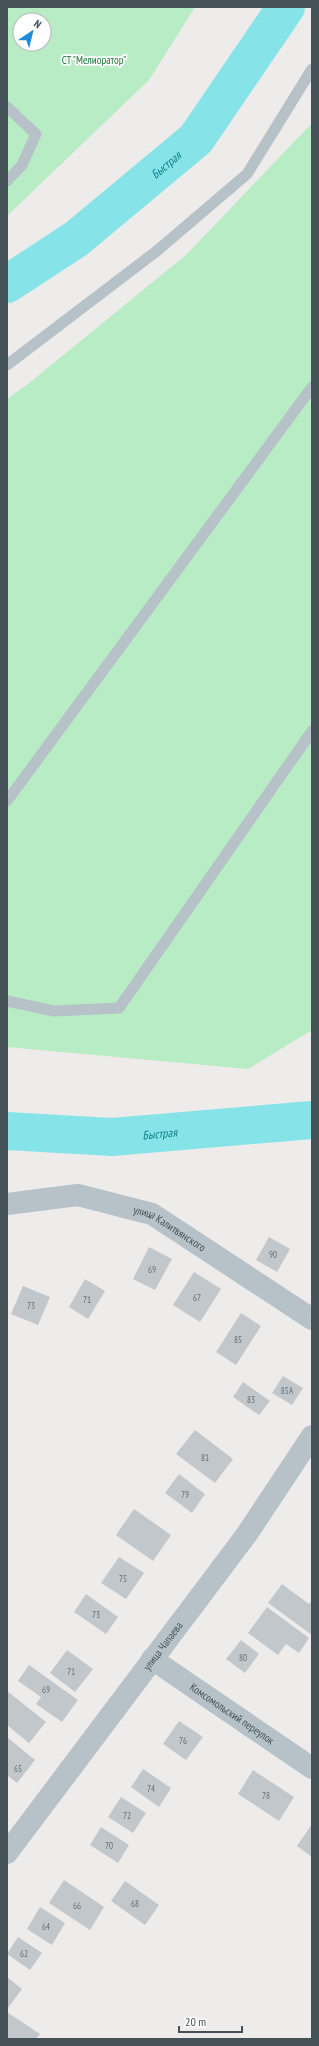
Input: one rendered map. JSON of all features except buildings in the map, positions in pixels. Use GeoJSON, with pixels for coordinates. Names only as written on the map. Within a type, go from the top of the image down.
{"type":"FeatureCollection","features":[{"type":"Feature","properties":{"kind":"street","name":"улица Калитвянского"},"geometry":{"type":"LineString","coordinates":[[7,1204],[78,1195],[152,1214],[312,1319]]}},
{"type":"Feature","properties":{"kind":"street","name":"улица Чапаева"},"geometry":{"type":"LineString","coordinates":[[7,1853],[247,1534],[312,1436]]}},
{"type":"Feature","properties":{"kind":"street","name":"Комсомольский переулок"},"geometry":{"type":"LineString","coordinates":[[152,1659],[312,1768]]}},
{"type":"Feature","properties":{"kind":"lane"},"geometry":{"type":"LineString","coordinates":[[7,365],[158,250],[247,174],[312,69]]}},
{"type":"Feature","properties":{"kind":"lane"},"geometry":{"type":"LineString","coordinates":[[7,107],[36,134],[22,165],[7,181]]}},
{"type":"Feature","properties":{"kind":"lane"},"geometry":{"type":"LineString","coordinates":[[7,801],[312,387]]}},
{"type":"Feature","properties":{"kind":"lane"},"geometry":{"type":"LineString","coordinates":[[7,1000],[54,1011],[119,1008],[312,731]]}},
{"type":"Feature","properties":{"kind":"green space","name":"СТ \"Мелиоратор\""},"geometry":{"type":"Polygon","coordinates":[[[7,7],[195,7],[149,80],[7,216],[7,7]]]}},
{"type":"Feature","properties":{"kind":"green space"},"geometry":{"type":"Polygon","coordinates":[[[312,123],[312,1030],[248,1069],[7,1047],[7,399],[28,384],[187,254],[312,123]]]}},
{"type":"Feature","properties":{"kind":"waterway","name":"Быстрая"},"geometry":{"type":"LineString","coordinates":[[7,284],[76,239],[196,139],[286,7]]}},
{"type":"Feature","properties":{"kind":"waterway","name":"Быстрая"},"geometry":{"type":"LineString","coordinates":[[7,1131],[112,1137],[312,1120]]}}]}
